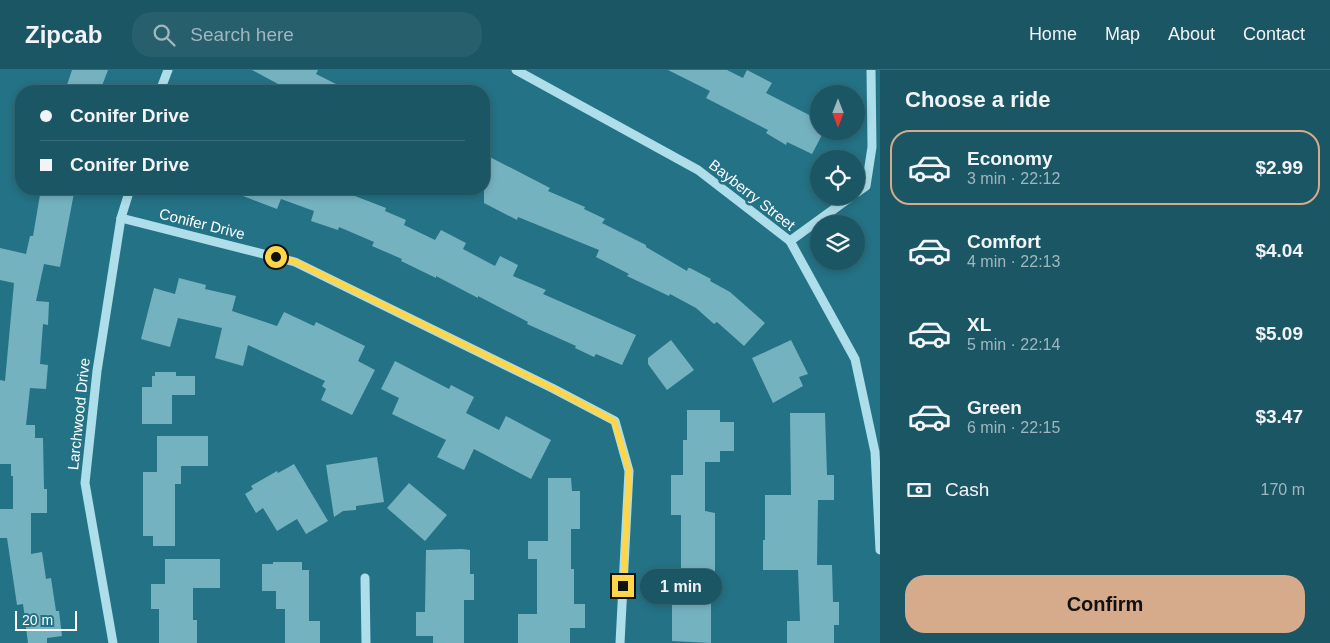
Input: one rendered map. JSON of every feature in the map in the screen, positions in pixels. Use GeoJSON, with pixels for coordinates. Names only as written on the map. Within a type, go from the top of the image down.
{"type":"FeatureCollection","features":[{"type":"Feature","properties":{"kind":"street"},"geometry":{"type":"LineString","coordinates":[[162,85],[168,70]]}},
{"type":"Feature","properties":{"kind":"street","name":"Bayberry Street"},"geometry":{"type":"LineString","coordinates":[[516,70],[532,74],[698,170],[790,241],[854,359],[875,452],[880,550]]}},
{"type":"Feature","properties":{"kind":"street"},"geometry":{"type":"LineString","coordinates":[[865,187],[872,147],[871,70]]}},
{"type":"Feature","properties":{"kind":"street","name":"Larchwood Drive"},"geometry":{"type":"LineString","coordinates":[[113,643],[85,484],[96,371],[121,218],[128,195]]}},
{"type":"Feature","properties":{"kind":"street"},"geometry":{"type":"LineString","coordinates":[[790,241],[840,205]]}},
{"type":"Feature","properties":{"kind":"street","name":"Conifer Drive"},"geometry":{"type":"LineString","coordinates":[[121,218],[296,262],[552,388],[614,421],[629,471],[620,643]]}},
{"type":"Feature","properties":{"kind":"street"},"geometry":{"type":"LineString","coordinates":[[365,578],[366,643]]}},
{"type":"Feature","properties":{"kind":"building"},"geometry":{"type":"Polygon","coordinates":[[[72,70],[108,70],[102,85],[67,85],[72,70]]]}},
{"type":"Feature","properties":{"kind":"building"},"geometry":{"type":"Polygon","coordinates":[[[252,70],[318,70],[316,74],[338,85],[280,85],[252,70]]]}},
{"type":"Feature","properties":{"kind":"building"},"geometry":{"type":"Polygon","coordinates":[[[668,70],[727,70],[743,78],[747,70],[772,83],[766,93],[810,115],[810,140],[819,140],[814,150],[810,150],[810,153],[787,142],[786,145],[766,133],[768,130],[706,98],[710,91],[668,70]]]}},
{"type":"Feature","properties":{"kind":"building"},"geometry":{"type":"Polygon","coordinates":[[[490,157],[550,188],[548,191],[585,207],[584,209],[605,219],[602,223],[646,245],[646,247],[687,271],[690,268],[711,279],[710,281],[730,292],[765,323],[744,346],[717,322],[714,324],[696,308],[670,294],[669,296],[627,276],[629,274],[596,257],[599,250],[518,217],[517,220],[484,203],[484,195],[490,195],[490,157]]]}},
{"type":"Feature","properties":{"kind":"building"},"geometry":{"type":"Polygon","coordinates":[[[40,195],[74,195],[60,267],[44,264],[36,301],[49,302],[48,325],[43,324],[40,364],[48,365],[46,389],[30,388],[26,425],[35,425],[35,438],[43,438],[44,489],[47,489],[47,513],[31,513],[31,554],[42,552],[46,579],[51,578],[56,611],[59,611],[62,636],[47,638],[47,643],[28,643],[23,604],[17,605],[7,538],[0,538],[0,509],[13,509],[11,464],[0,464],[0,380],[5,381],[14,283],[0,280],[0,248],[26,254],[30,236],[33,236],[40,195]]]}},
{"type":"Feature","properties":{"kind":"building"},"geometry":{"type":"Polygon","coordinates":[[[240,195],[352,195],[386,208],[385,211],[406,220],[404,225],[435,240],[441,230],[466,243],[463,249],[495,266],[500,256],[518,265],[513,276],[546,290],[543,294],[636,335],[622,365],[596,354],[594,357],[575,348],[576,346],[527,324],[528,322],[478,296],[478,298],[436,276],[436,278],[401,261],[402,259],[372,246],[374,242],[339,227],[338,230],[311,221],[314,211],[281,199],[277,209],[240,195]]]}},
{"type":"Feature","properties":{"kind":"building"},"geometry":{"type":"Polygon","coordinates":[[[179,278],[206,285],[205,289],[236,296],[232,311],[277,326],[284,312],[314,326],[316,322],[365,346],[358,361],[375,370],[352,415],[321,400],[326,389],[322,386],[325,381],[248,345],[243,366],[215,358],[222,328],[178,318],[170,347],[141,339],[154,288],[175,294],[179,278]]]}},
{"type":"Feature","properties":{"kind":"building"},"geometry":{"type":"Polygon","coordinates":[[[671,340],[694,370],[667,390],[648,364],[648,358],[671,340]]]}},
{"type":"Feature","properties":{"kind":"building"},"geometry":{"type":"Polygon","coordinates":[[[791,340],[808,374],[799,377],[803,386],[773,403],[752,358],[791,340]]]}},
{"type":"Feature","properties":{"kind":"building"},"geometry":{"type":"Polygon","coordinates":[[[395,361],[449,389],[451,385],[474,397],[466,413],[499,430],[506,416],[551,440],[531,479],[474,449],[464,470],[437,457],[446,440],[392,414],[399,398],[381,389],[395,361]]]}},
{"type":"Feature","properties":{"kind":"building"},"geometry":{"type":"Polygon","coordinates":[[[155,372],[176,372],[176,376],[195,376],[195,395],[172,395],[172,424],[142,424],[142,387],[152,387],[152,376],[155,376],[155,372]]]}},
{"type":"Feature","properties":{"kind":"building"},"geometry":{"type":"Polygon","coordinates":[[[687,410],[720,410],[720,422],[734,422],[734,451],[720,451],[720,462],[705,462],[705,511],[715,513],[715,590],[711,590],[711,643],[672,641],[672,601],[677,601],[677,568],[681,568],[681,515],[671,515],[671,475],[683,475],[683,440],[687,440],[687,410]]]}},
{"type":"Feature","properties":{"kind":"building"},"geometry":{"type":"Polygon","coordinates":[[[790,413],[825,413],[827,475],[834,475],[834,500],[818,500],[817,565],[832,565],[833,602],[839,602],[839,625],[834,625],[834,643],[787,643],[787,621],[800,621],[798,570],[763,570],[765,495],[791,495],[790,413]]]}},
{"type":"Feature","properties":{"kind":"building"},"geometry":{"type":"Polygon","coordinates":[[[157,436],[208,436],[208,466],[181,466],[181,484],[175,484],[175,546],[153,546],[153,536],[143,536],[143,472],[157,472],[157,436]]]}},
{"type":"Feature","properties":{"kind":"building"},"geometry":{"type":"Polygon","coordinates":[[[377,457],[384,502],[356,506],[356,510],[343,511],[334,517],[326,465],[377,457]]]}},
{"type":"Feature","properties":{"kind":"building"},"geometry":{"type":"Polygon","coordinates":[[[294,464],[328,521],[306,534],[297,519],[277,531],[263,508],[256,513],[245,494],[253,489],[251,486],[277,471],[278,473],[294,464]]]}},
{"type":"Feature","properties":{"kind":"building"},"geometry":{"type":"Polygon","coordinates":[[[548,478],[571,478],[572,491],[580,491],[580,529],[571,529],[571,569],[574,569],[574,604],[585,604],[585,628],[570,628],[570,643],[518,643],[518,614],[537,614],[537,559],[528,559],[528,541],[548,541],[548,478]]]}},
{"type":"Feature","properties":{"kind":"building"},"geometry":{"type":"Polygon","coordinates":[[[409,483],[447,515],[425,541],[387,508],[409,483]]]}},
{"type":"Feature","properties":{"kind":"building"},"geometry":{"type":"Polygon","coordinates":[[[426,550],[470,550],[470,574],[474,574],[474,600],[464,600],[464,643],[433,643],[433,636],[416,636],[416,612],[425,612],[426,550]]]}},
{"type":"Feature","properties":{"kind":"building"},"geometry":{"type":"Polygon","coordinates":[[[165,559],[220,559],[220,588],[193,588],[193,620],[197,620],[197,643],[159,643],[159,609],[151,609],[151,584],[165,584],[165,559]]]}},
{"type":"Feature","properties":{"kind":"building"},"geometry":{"type":"Polygon","coordinates":[[[273,562],[302,562],[302,570],[309,570],[309,621],[320,621],[320,643],[285,643],[285,609],[276,609],[276,591],[262,591],[262,564],[273,564],[273,562]]]}},
{"type":"Feature","properties":{"kind":"route"},"geometry":{"type":"LineString","coordinates":[[276,257],[296,262],[552,388],[614,421],[629,471],[623,586]]}}]}
